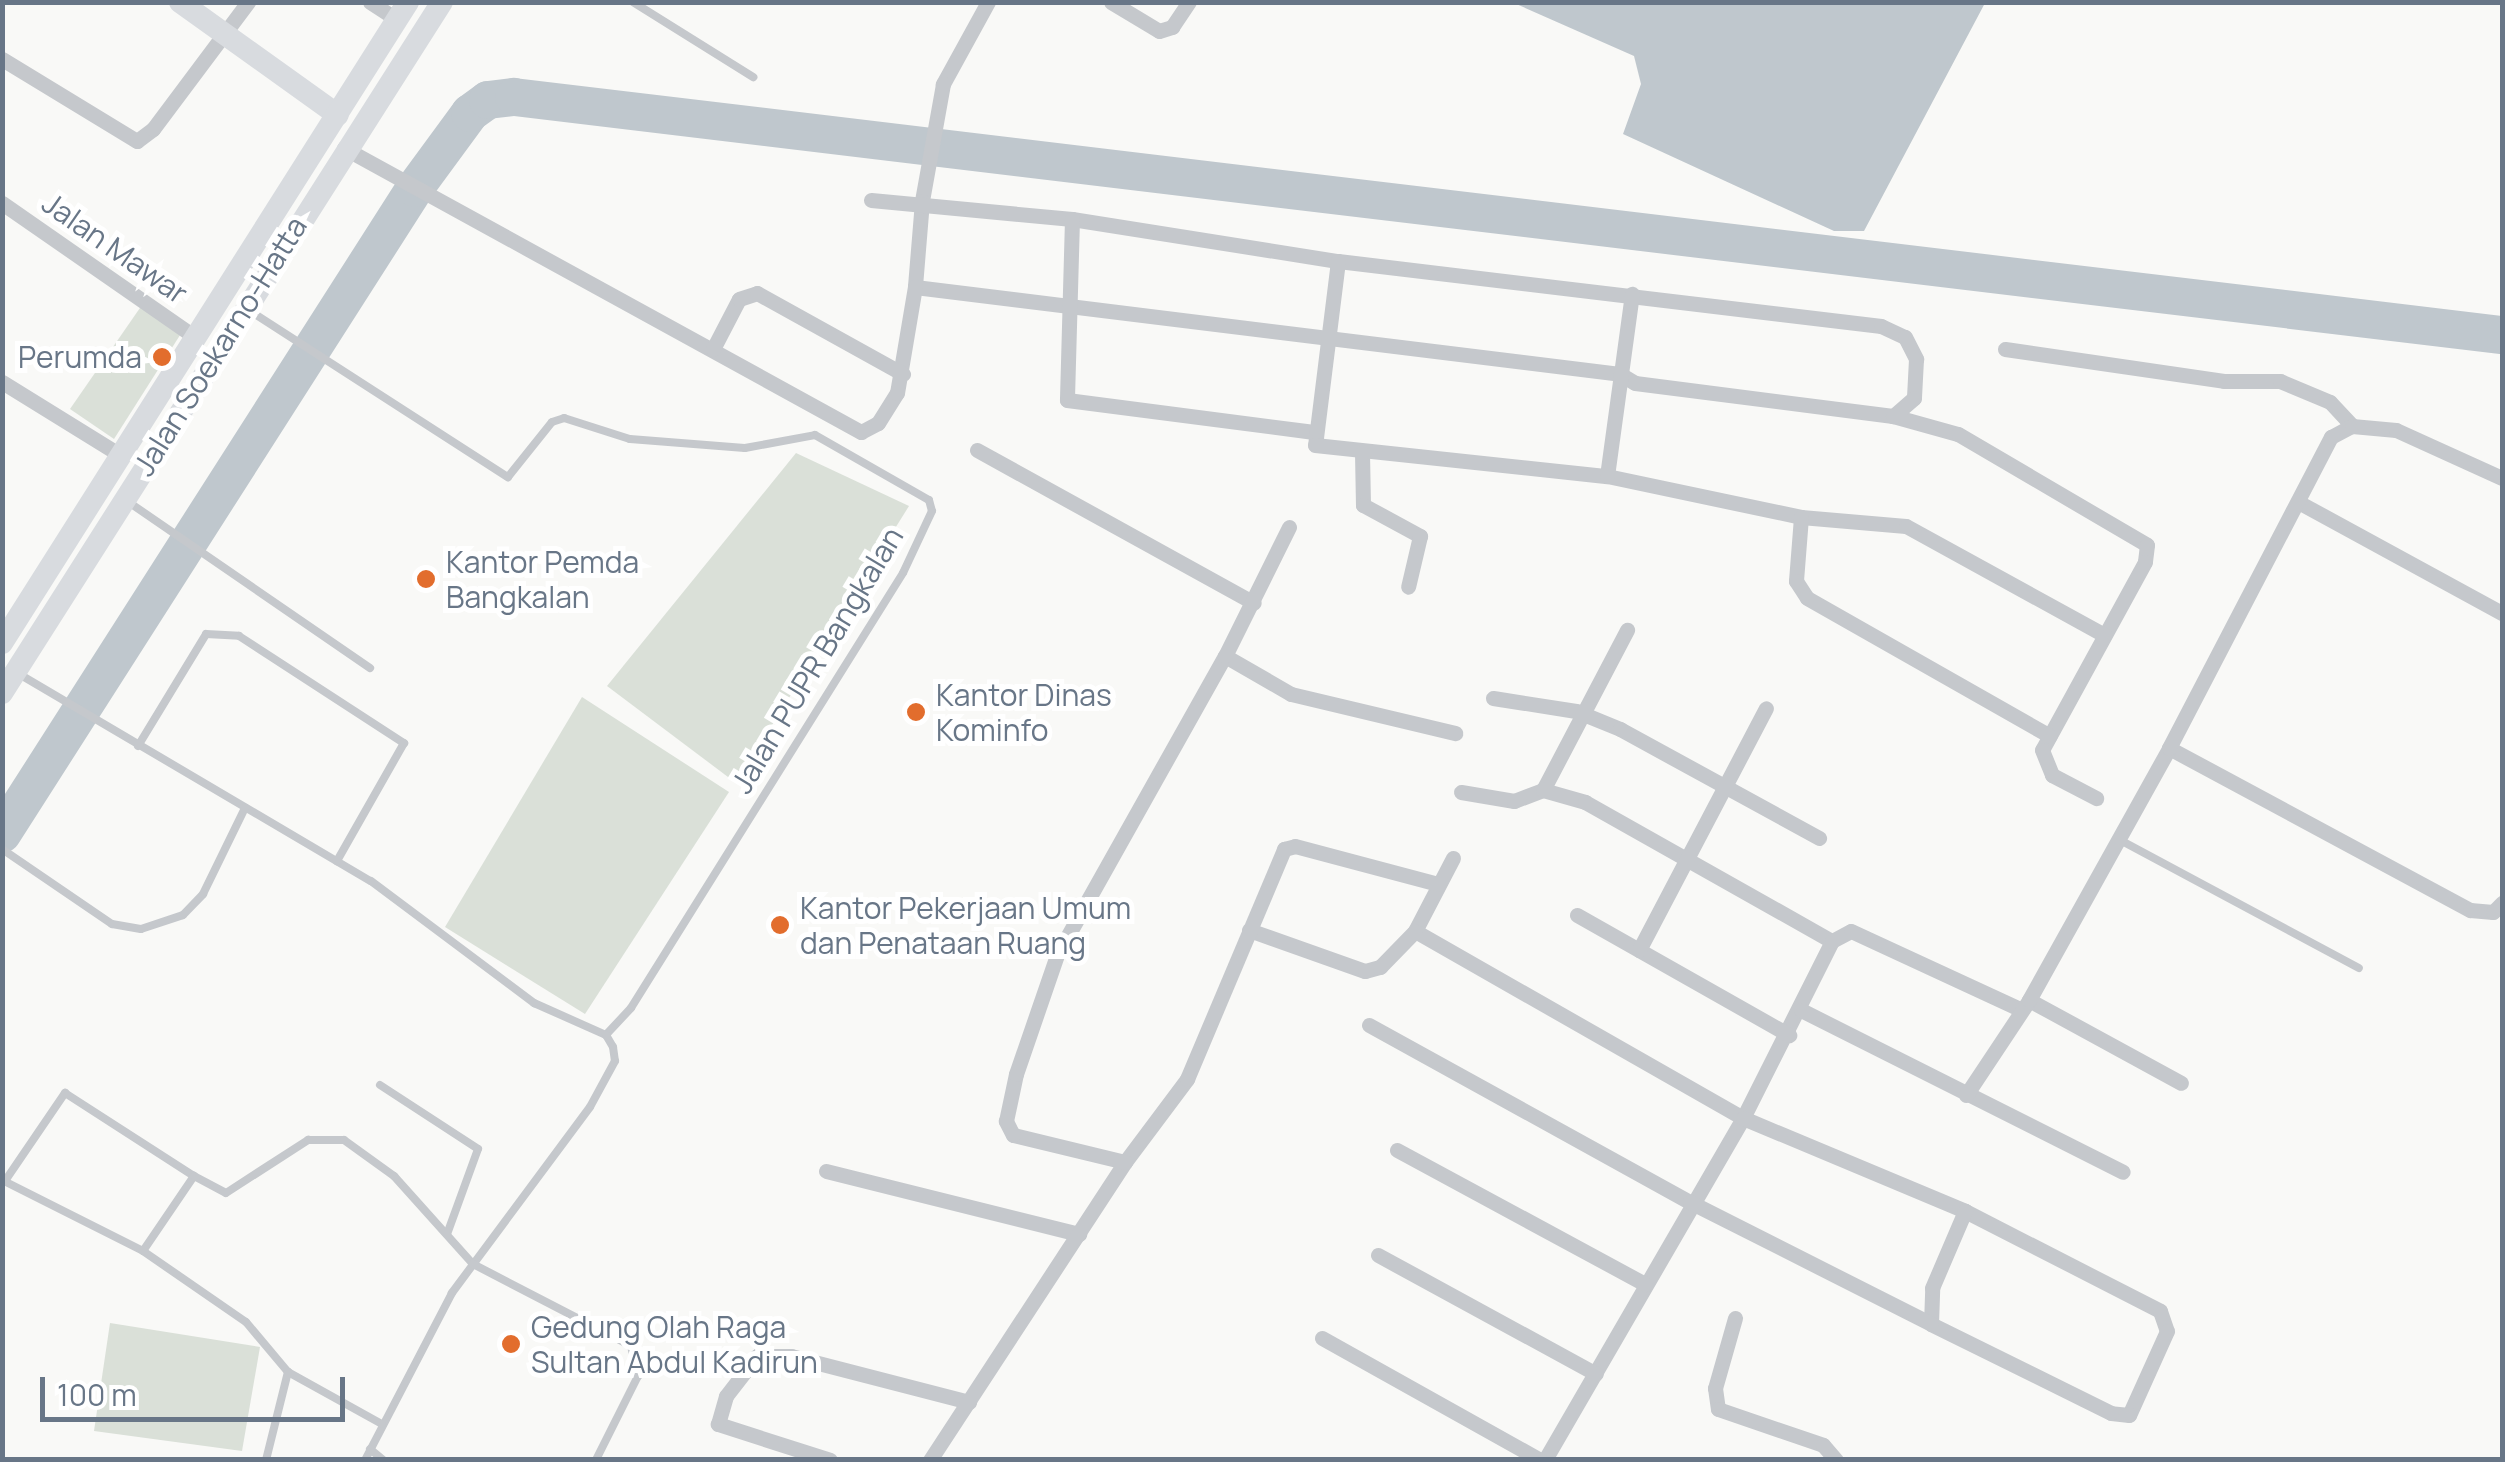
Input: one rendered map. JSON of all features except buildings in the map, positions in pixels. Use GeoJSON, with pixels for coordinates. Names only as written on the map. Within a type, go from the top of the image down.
{"type":"FeatureCollection","features":[{"type":"Feature","properties":{"kind":"main road"},"geometry":{"type":"LineString","coordinates":[[180,2],[338,115]]}},
{"type":"Feature","properties":{"kind":"main road"},"geometry":{"type":"LineString","coordinates":[[405,8],[438,10]]}},
{"type":"Feature","properties":{"kind":"main road","name":"Jalan Soekarno-Hatta"},"geometry":{"type":"LineString","coordinates":[[2,643],[405,8]]}},
{"type":"Feature","properties":{"kind":"main road","name":"Jalan Soekarno-Hatta"},"geometry":{"type":"LineString","coordinates":[[2,693],[344,148],[438,10]]}},
{"type":"Feature","properties":{"kind":"main road"},"geometry":{"type":"LineString","coordinates":[[385,42],[406,55]]}},
{"type":"Feature","properties":{"kind":"street"},"geometry":{"type":"LineString","coordinates":[[2,58],[136,141],[153,130],[248,2]]}},
{"type":"Feature","properties":{"kind":"street"},"geometry":{"type":"LineString","coordinates":[[370,2],[405,8]]}},
{"type":"Feature","properties":{"kind":"street"},"geometry":{"type":"LineString","coordinates":[[344,148],[863,432],[886,412],[903,374],[930,148],[950,69],[988,2]]}},
{"type":"Feature","properties":{"kind":"street"},"geometry":{"type":"LineString","coordinates":[[1111,2],[1159,31],[1172,27],[1189,2]]}},
{"type":"Feature","properties":{"kind":"street"},"geometry":{"type":"LineString","coordinates":[[871,200],[922,201],[1072,220],[1338,261],[1632,294],[1896,332],[1911,346],[1916,380],[1906,410],[1893,416]]}},
{"type":"Feature","properties":{"kind":"street","name":"Jalan Mawar"},"geometry":{"type":"LineString","coordinates":[[2,202],[196,338]]}},
{"type":"Feature","properties":{"kind":"street"},"geometry":{"type":"LineString","coordinates":[[1072,220],[1065,306],[1067,400],[1312,432]]}},
{"type":"Feature","properties":{"kind":"street"},"geometry":{"type":"LineString","coordinates":[[1338,261],[1312,432],[1315,444],[1362,453],[1607,476],[1801,517],[1906,526],[2104,636]]}},
{"type":"Feature","properties":{"kind":"street"},"geometry":{"type":"LineString","coordinates":[[915,287],[1620,374],[1634,383],[1893,416],[1958,434],[2144,541],[2145,562],[2042,750],[2045,769],[2096,798]]}},
{"type":"Feature","properties":{"kind":"street"},"geometry":{"type":"LineString","coordinates":[[713,349],[740,299],[757,293],[903,374]]}},
{"type":"Feature","properties":{"kind":"street"},"geometry":{"type":"LineString","coordinates":[[1607,476],[1632,294]]}},
{"type":"Feature","properties":{"kind":"street"},"geometry":{"type":"LineString","coordinates":[[2005,349],[2224,382],[2280,382],[2330,402],[2352,426]]}},
{"type":"Feature","properties":{"kind":"street"},"geometry":{"type":"LineString","coordinates":[[2,382],[122,456]]}},
{"type":"Feature","properties":{"kind":"street"},"geometry":{"type":"LineString","coordinates":[[1966,1095],[2025,1005],[2169,748],[2300,504],[2331,437],[2352,426],[2396,430],[2502,478]]}},
{"type":"Feature","properties":{"kind":"street"},"geometry":{"type":"LineString","coordinates":[[978,450],[1254,603]]}},
{"type":"Feature","properties":{"kind":"street"},"geometry":{"type":"LineString","coordinates":[[1362,453],[1363,506],[1420,536],[1408,588]]}},
{"type":"Feature","properties":{"kind":"street"},"geometry":{"type":"LineString","coordinates":[[2300,504],[2502,613]]}},
{"type":"Feature","properties":{"kind":"street"},"geometry":{"type":"LineString","coordinates":[[1801,517],[1796,581],[1808,598],[2050,736]]}},
{"type":"Feature","properties":{"kind":"street"},"geometry":{"type":"LineString","coordinates":[[1125,1162],[1017,1138],[1006,1120],[1056,955],[1226,656],[1288,527]]}},
{"type":"Feature","properties":{"kind":"street"},"geometry":{"type":"LineString","coordinates":[[1543,790],[1580,713],[1627,630]]}},
{"type":"Feature","properties":{"kind":"street"},"geometry":{"type":"LineString","coordinates":[[1226,656],[1291,694],[1455,733]]}},
{"type":"Feature","properties":{"kind":"street"},"geometry":{"type":"LineString","coordinates":[[1493,698],[1580,713],[1819,838]]}},
{"type":"Feature","properties":{"kind":"street"},"geometry":{"type":"LineString","coordinates":[[1639,950],[1766,708]]}},
{"type":"Feature","properties":{"kind":"street"},"geometry":{"type":"LineString","coordinates":[[2169,748],[2470,910],[2492,912],[2502,903]]}},
{"type":"Feature","properties":{"kind":"street"},"geometry":{"type":"LineString","coordinates":[[1461,792],[1514,801],[1543,790],[1585,802],[1832,941]]}},
{"type":"Feature","properties":{"kind":"street"},"geometry":{"type":"LineString","coordinates":[[930,1460],[1125,1162],[1187,1078],[1282,852],[1291,846],[1438,884]]}},
{"type":"Feature","properties":{"kind":"street"},"geometry":{"type":"LineString","coordinates":[[1249,930],[1366,971],[1380,968],[1415,932],[1453,858]]}},
{"type":"Feature","properties":{"kind":"street"},"geometry":{"type":"LineString","coordinates":[[1577,915],[1789,1034]]}},
{"type":"Feature","properties":{"kind":"street"},"geometry":{"type":"LineString","coordinates":[[1322,1338],[1543,1460],[1596,1374],[1690,1202],[1743,1118],[1802,1010],[1832,941],[1851,931],[2025,1005],[2181,1083]]}},
{"type":"Feature","properties":{"kind":"street"},"geometry":{"type":"LineString","coordinates":[[1369,1024],[1690,1202],[1931,1324],[2122,1416],[2136,1408],[2167,1331],[2160,1312],[2142,1300],[1965,1211],[1743,1118],[1415,932]]}},
{"type":"Feature","properties":{"kind":"street"},"geometry":{"type":"LineString","coordinates":[[1802,1010],[2123,1172]]}},
{"type":"Feature","properties":{"kind":"street"},"geometry":{"type":"LineString","coordinates":[[1397,1150],[1645,1284]]}},
{"type":"Feature","properties":{"kind":"street"},"geometry":{"type":"LineString","coordinates":[[826,1171],[1080,1234]]}},
{"type":"Feature","properties":{"kind":"street"},"geometry":{"type":"LineString","coordinates":[[1931,1324],[1932,1288],[1965,1211]]}},
{"type":"Feature","properties":{"kind":"street"},"geometry":{"type":"LineString","coordinates":[[1378,1255],[1596,1374]]}},
{"type":"Feature","properties":{"kind":"street"},"geometry":{"type":"LineString","coordinates":[[1735,1318],[1715,1388],[1718,1409],[1822,1445],[1836,1460]]}},
{"type":"Feature","properties":{"kind":"street"},"geometry":{"type":"LineString","coordinates":[[830,1460],[718,1424],[726,1396],[756,1356],[792,1356],[969,1402]]}},
{"type":"Feature","properties":{"kind":"lane"},"geometry":{"type":"LineString","coordinates":[[633,2],[753,77]]}},
{"type":"Feature","properties":{"kind":"lane","name":"Jalan PUPR Bangkalan"},"geometry":{"type":"LineString","coordinates":[[246,308],[324,364],[508,476],[552,422],[564,418],[630,439],[745,448],[807,433],[915,489],[932,512],[876,617],[631,1008],[606,1035]]}},
{"type":"Feature","properties":{"kind":"lane"},"geometry":{"type":"LineString","coordinates":[[124,498],[370,668]]}},
{"type":"Feature","properties":{"kind":"lane"},"geometry":{"type":"LineString","coordinates":[[138,746],[206,634],[238,636],[404,743],[337,861]]}},
{"type":"Feature","properties":{"kind":"lane"},"geometry":{"type":"LineString","coordinates":[[15,672],[337,861],[534,1003],[606,1035],[614,1062],[606,1081],[473,1264],[365,1460]]}},
{"type":"Feature","properties":{"kind":"lane"},"geometry":{"type":"LineString","coordinates":[[2,849],[112,924],[141,930],[182,915],[203,894],[245,808]]}},
{"type":"Feature","properties":{"kind":"lane"},"geometry":{"type":"LineString","coordinates":[[2116,838],[2359,968]]}},
{"type":"Feature","properties":{"kind":"lane"},"geometry":{"type":"LineString","coordinates":[[380,1085],[478,1149],[447,1234]]}},
{"type":"Feature","properties":{"kind":"lane"},"geometry":{"type":"LineString","coordinates":[[382,1424],[288,1372],[246,1322],[143,1251],[4,1180],[65,1094],[226,1193],[308,1140],[344,1140],[394,1176],[473,1264],[631,1346],[638,1376],[596,1460]]}},
{"type":"Feature","properties":{"kind":"lane"},"geometry":{"type":"LineString","coordinates":[[143,1251],[194,1176]]}},
{"type":"Feature","properties":{"kind":"lane"},"geometry":{"type":"LineString","coordinates":[[266,1460],[288,1372]]}},
{"type":"Feature","properties":{"kind":"lane"},"geometry":{"type":"LineString","coordinates":[[370,1449],[383,1460]]}},
{"type":"Feature","properties":{"kind":"shaded area"},"geometry":{"type":"Polygon","coordinates":[[[1514,3],[1985,3],[1864,231],[1834,231],[1623,134],[1641,84],[1634,56],[1514,3]]]}},
{"type":"Feature","properties":{"kind":"shaded area"},"geometry":{"type":"Polygon","coordinates":[[[142,305],[182,332],[114,439],[70,409],[142,305]]]}},
{"type":"Feature","properties":{"kind":"shaded area"},"geometry":{"type":"Polygon","coordinates":[[[796,453],[909,506],[736,783],[607,686],[796,453]]]}},
{"type":"Feature","properties":{"kind":"shaded area"},"geometry":{"type":"Polygon","coordinates":[[[582,697],[729,792],[585,1014],[445,927],[582,697]]]}},
{"type":"Feature","properties":{"kind":"shaded area"},"geometry":{"type":"Polygon","coordinates":[[[110,1323],[260,1347],[242,1451],[94,1431],[110,1323]]]}},
{"type":"Feature","properties":{"kind":"waterway"},"geometry":{"type":"LineString","coordinates":[[2,834],[415,188],[470,113],[488,100],[514,97],[2502,335]]}},
{"type":"Feature","properties":{"kind":"place","name":"Perumda"},"geometry":{"type":"Point","coordinates":[162,357]}},
{"type":"Feature","properties":{"kind":"place","name":"Kantor Pemda Bangkalan"},"geometry":{"type":"Point","coordinates":[426,579]}},
{"type":"Feature","properties":{"kind":"place","name":"Kantor Dinas Kominfo"},"geometry":{"type":"Point","coordinates":[916,712]}},
{"type":"Feature","properties":{"kind":"place","name":"Kantor Pekerjaan Umum dan Penataan Ruang"},"geometry":{"type":"Point","coordinates":[780,925]}},
{"type":"Feature","properties":{"kind":"place","name":"Gedung Olah Raga Sultan Abdul Kadirun"},"geometry":{"type":"Point","coordinates":[511,1344]}}]}
